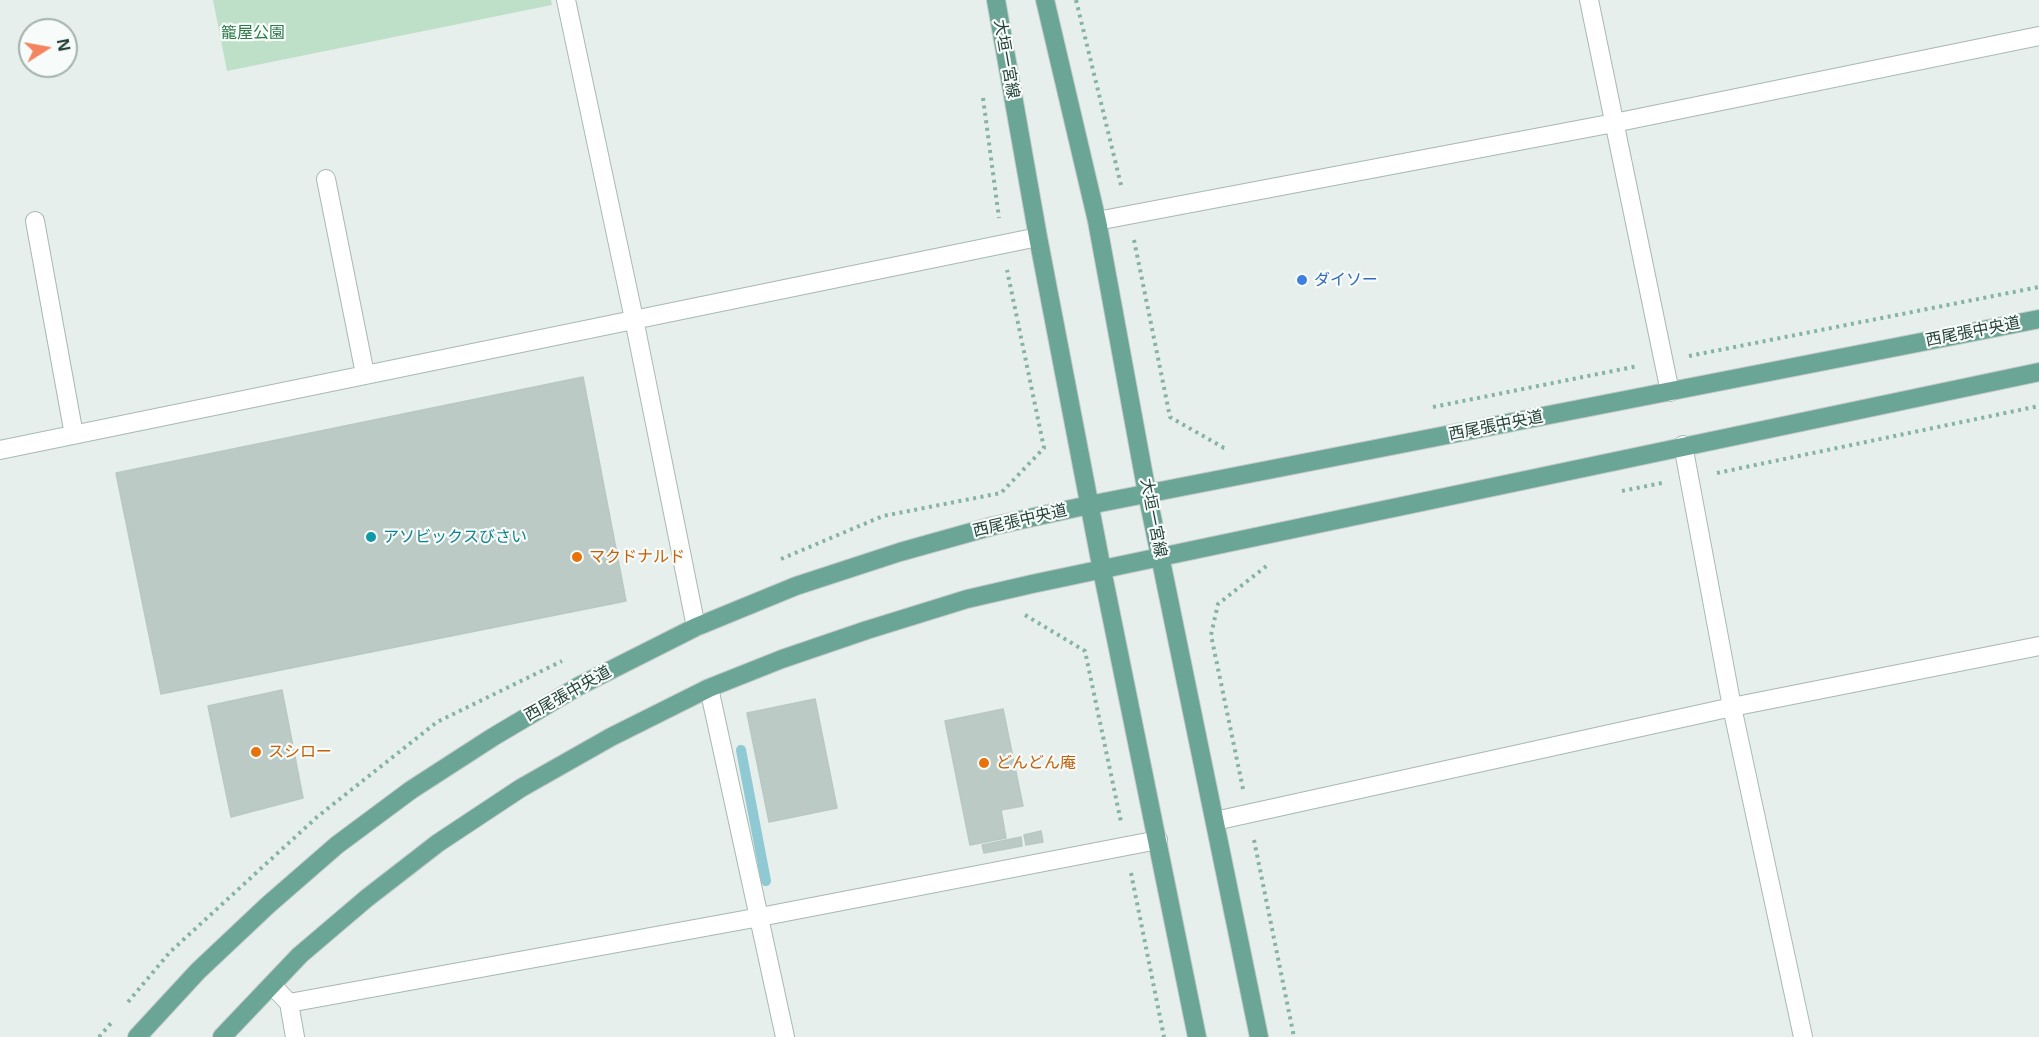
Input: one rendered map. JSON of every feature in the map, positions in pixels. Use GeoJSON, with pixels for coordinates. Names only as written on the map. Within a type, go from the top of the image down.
{"type":"FeatureCollection","features":[{"type":"Feature","properties":{"kind":"main road","name":"大垣一宮線"},"geometry":{"type":"LineString","coordinates":[[996,0],[1089,505],[1197,1037]]}},
{"type":"Feature","properties":{"kind":"main road","name":"大垣一宮線"},"geometry":{"type":"LineString","coordinates":[[1045,0],[1097,221],[1147,493],[1259,1037]]}},
{"type":"Feature","properties":{"kind":"main road","name":"西尾張中央道"},"geometry":{"type":"LineString","coordinates":[[137,1037],[198,971],[268,905],[337,845],[411,790],[493,736],[579,686],[696,627],[796,586],[900,552],[993,526],[1089,505],[2039,319]]}},
{"type":"Feature","properties":{"kind":"main road"},"geometry":{"type":"LineString","coordinates":[[222,1037],[300,955],[367,898],[438,843],[521,788],[610,737],[709,688],[782,658],[967,599],[1683,445],[2039,372]]}},
{"type":"Feature","properties":{"kind":"street"},"geometry":{"type":"LineString","coordinates":[[566,0],[634,319],[696,627]]}},
{"type":"Feature","properties":{"kind":"street"},"geometry":{"type":"LineString","coordinates":[[1589,0],[1670,392]]}},
{"type":"Feature","properties":{"kind":"street"},"geometry":{"type":"LineString","coordinates":[[1097,221],[1614,123],[2039,36]]}},
{"type":"Feature","properties":{"kind":"street"},"geometry":{"type":"LineString","coordinates":[[326,179],[365,374]]}},
{"type":"Feature","properties":{"kind":"street"},"geometry":{"type":"LineString","coordinates":[[35,221],[74,435]]}},
{"type":"Feature","properties":{"kind":"street"},"geometry":{"type":"LineString","coordinates":[[0,450],[1038,237]]}},
{"type":"Feature","properties":{"kind":"street"},"geometry":{"type":"LineString","coordinates":[[1683,445],[1732,707],[1803,1037]]}},
{"type":"Feature","properties":{"kind":"street"},"geometry":{"type":"LineString","coordinates":[[1215,821],[1732,707],[2039,646]]}},
{"type":"Feature","properties":{"kind":"street"},"geometry":{"type":"LineString","coordinates":[[709,688],[785,1037]]}},
{"type":"Feature","properties":{"kind":"street"},"geometry":{"type":"LineString","coordinates":[[289,1003],[760,917],[1158,840]]}},
{"type":"Feature","properties":{"kind":"street"},"geometry":{"type":"LineString","coordinates":[[272,985],[289,1003],[295,1037]]}},
{"type":"Feature","properties":{"kind":"path"},"geometry":{"type":"LineString","coordinates":[[1076,0],[1129,216],[1170,417],[1224,448],[1235,446]]}},
{"type":"Feature","properties":{"kind":"path"},"geometry":{"type":"LineString","coordinates":[[779,560],[883,516],[1001,493],[1044,448],[1002,244],[982,93]]}},
{"type":"Feature","properties":{"kind":"path"},"geometry":{"type":"LineString","coordinates":[[1432,407],[2039,287]]}},
{"type":"Feature","properties":{"kind":"path"},"geometry":{"type":"LineString","coordinates":[[1620,491],[2039,406]]}},
{"type":"Feature","properties":{"kind":"path"},"geometry":{"type":"LineString","coordinates":[[1279,561],[1267,564],[1218,603],[1211,635],[1293,1037]]}},
{"type":"Feature","properties":{"kind":"path"},"geometry":{"type":"LineString","coordinates":[[1016,617],[1027,615],[1085,651],[1164,1037]]}},
{"type":"Feature","properties":{"kind":"green space","name":"籠屋公園"},"geometry":{"type":"Polygon","coordinates":[[[213,0],[551,0],[552,5],[227,71],[213,0]]]}},
{"type":"Feature","properties":{"kind":"building","name":"アソビックスびさい"},"geometry":{"type":"Polygon","coordinates":[[[583,377],[626,601],[161,694],[116,473],[583,377]]]}},
{"type":"Feature","properties":{"kind":"building","name":"スシロー"},"geometry":{"type":"Polygon","coordinates":[[[282,690],[303,798],[231,817],[208,706],[282,690]]]}},
{"type":"Feature","properties":{"kind":"building"},"geometry":{"type":"Polygon","coordinates":[[[815,699],[837,808],[769,822],[747,713],[815,699]]]}},
{"type":"Feature","properties":{"kind":"building","name":"どんどん庵"},"geometry":{"type":"Polygon","coordinates":[[[1003,709],[1023,806],[1001,810],[1006,838],[970,845],[945,721],[1003,709]]]}},
{"type":"Feature","properties":{"kind":"building"},"geometry":{"type":"Polygon","coordinates":[[[1041,831],[1043,842],[1026,845],[1024,835],[1041,831]]]}},
{"type":"Feature","properties":{"kind":"building"},"geometry":{"type":"Polygon","coordinates":[[[1021,837],[1022,846],[984,853],[982,845],[1021,837]]]}},
{"type":"Feature","properties":{"kind":"waterway"},"geometry":{"type":"LineString","coordinates":[[741,750],[766,881]]}},
{"type":"Feature","properties":{"kind":"place","name":"ダイソー"},"geometry":{"type":"Point","coordinates":[1302,280]}},
{"type":"Feature","properties":{"kind":"place","name":"アソビックスびさい"},"geometry":{"type":"Point","coordinates":[371,537]}},
{"type":"Feature","properties":{"kind":"place","name":"マクドナルド"},"geometry":{"type":"Point","coordinates":[577,557]}},
{"type":"Feature","properties":{"kind":"place","name":"スシロー"},"geometry":{"type":"Point","coordinates":[256,752]}},
{"type":"Feature","properties":{"kind":"place","name":"どんどん庵"},"geometry":{"type":"Point","coordinates":[984,763]}}]}
